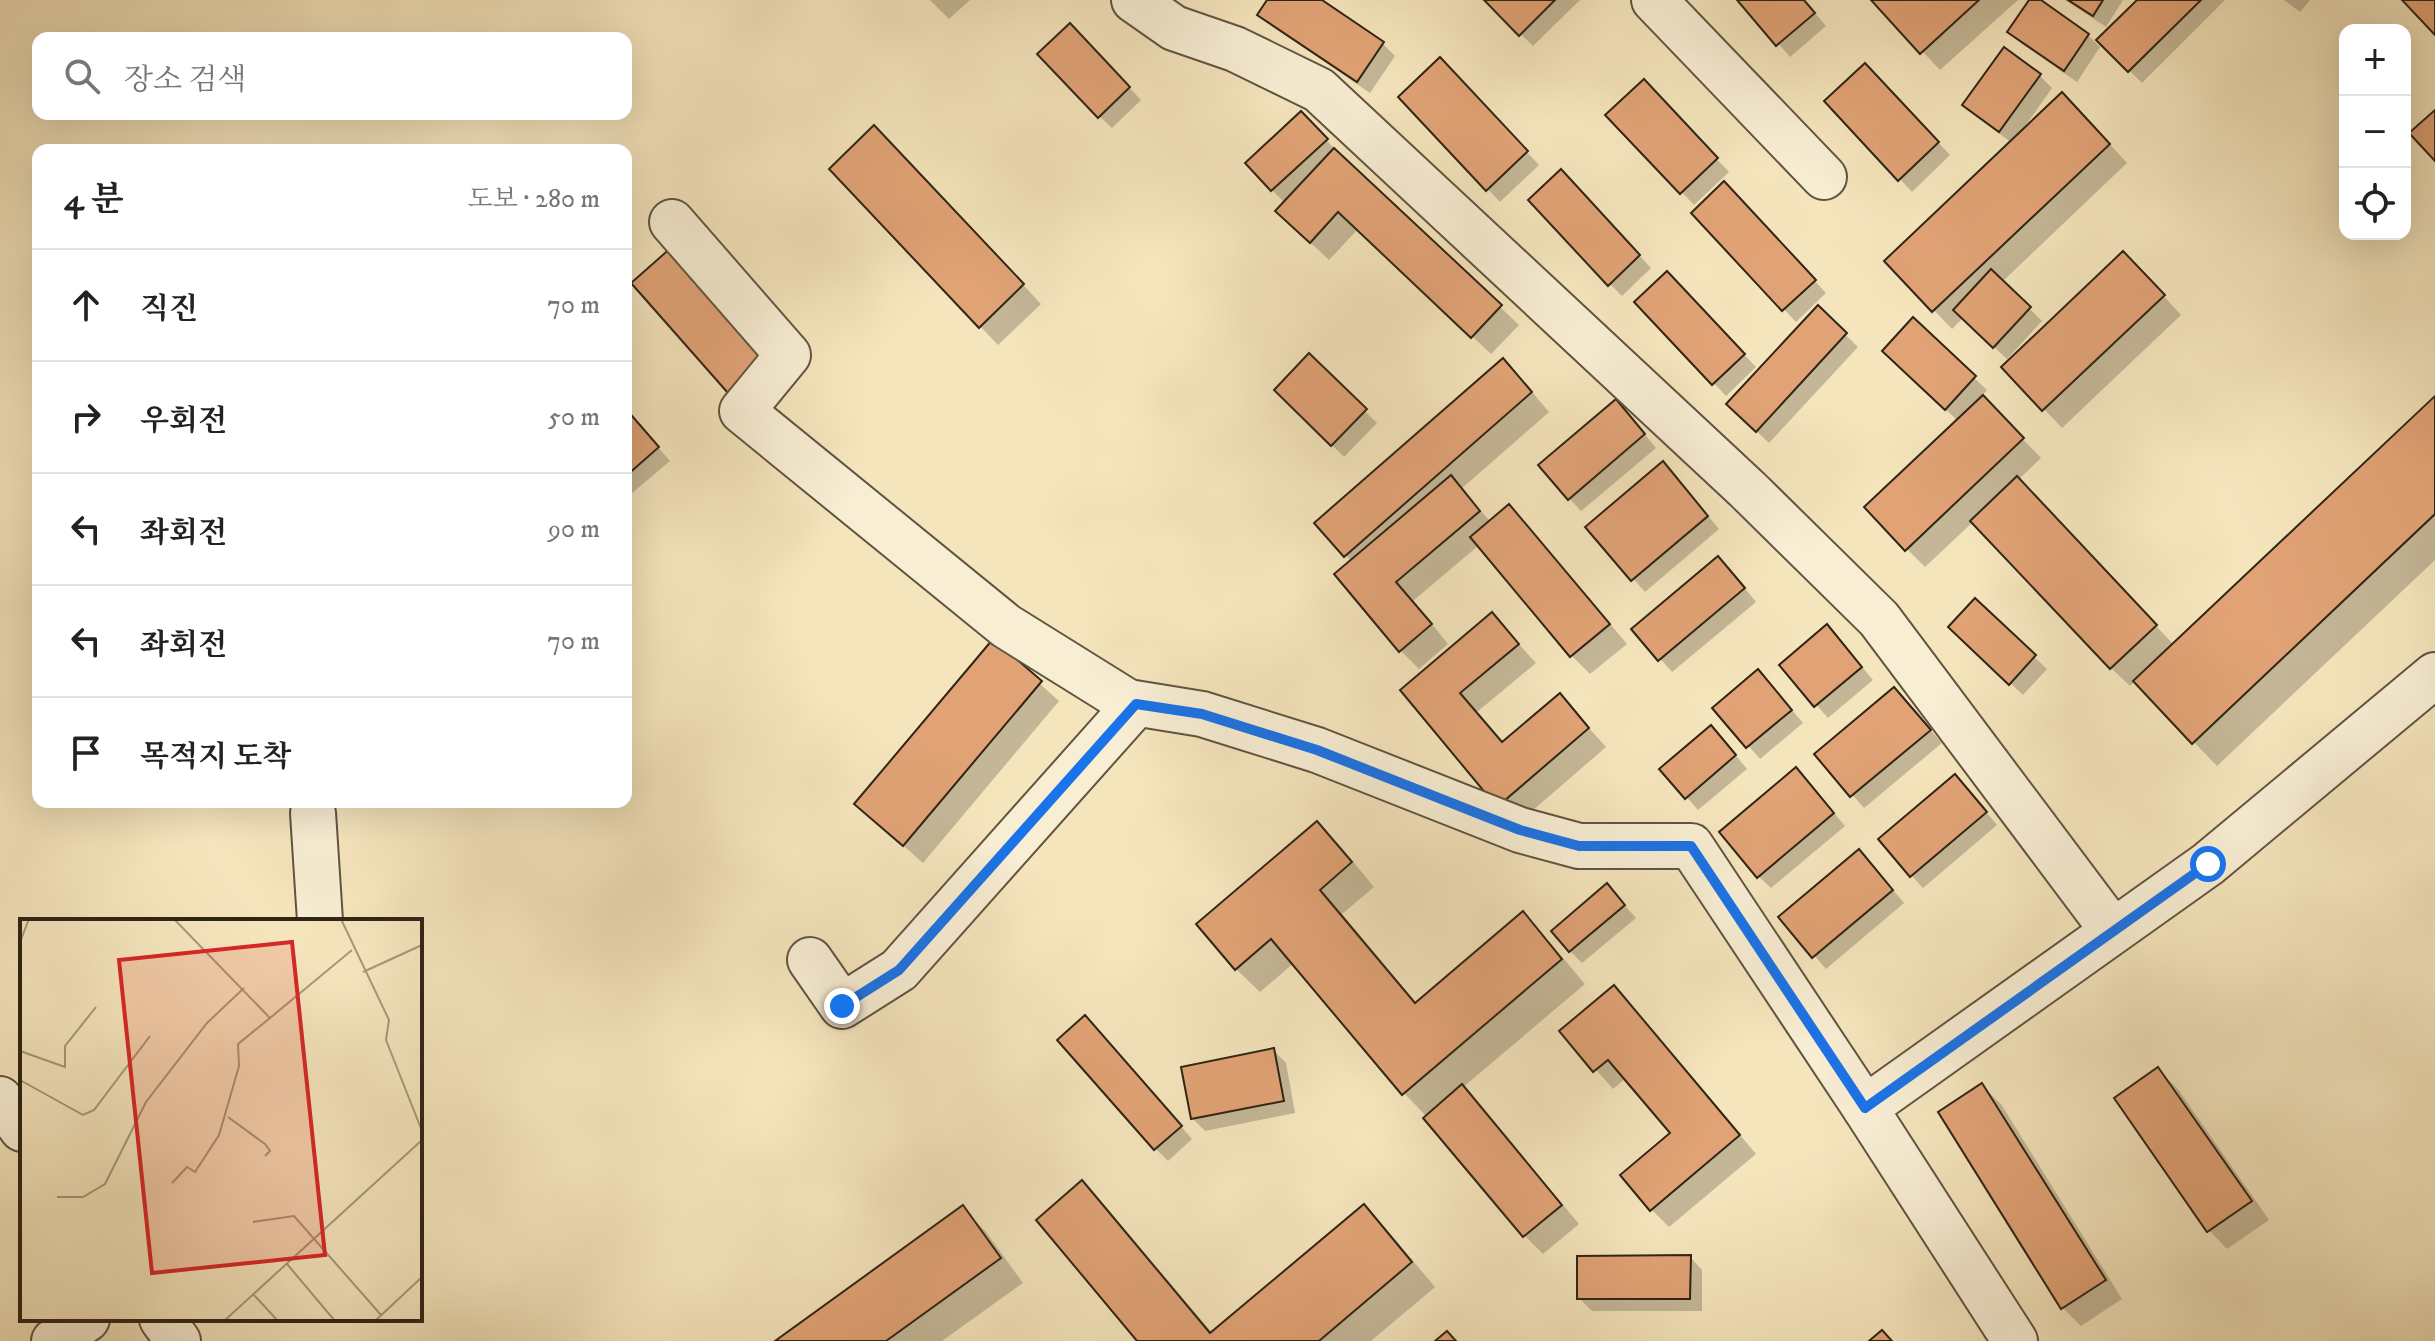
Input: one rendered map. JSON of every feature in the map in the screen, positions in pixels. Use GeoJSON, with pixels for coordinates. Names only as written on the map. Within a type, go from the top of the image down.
{"type":"FeatureCollection","features":[{"type":"Feature","properties":{"kind":"street"},"geometry":{"type":"LineString","coordinates":[[1134,0],[1174,28],[1235,49],[1319,90],[1748,490],[1879,619],[2113,931]]}},
{"type":"Feature","properties":{"kind":"street"},"geometry":{"type":"LineString","coordinates":[[1654,0],[1824,177]]}},
{"type":"Feature","properties":{"kind":"street"},"geometry":{"type":"LineString","coordinates":[[672,222],[788,355],[742,411],[1006,626],[1128,702],[1202,714],[1317,750],[1520,830],[1579,846],[1691,846],[2015,1341]]}},
{"type":"Feature","properties":{"kind":"street"},"geometry":{"type":"LineString","coordinates":[[1865,1108],[2208,864],[2435,675]]}},
{"type":"Feature","properties":{"kind":"street"},"geometry":{"type":"LineString","coordinates":[[810,960],[842,1006],[899,970],[1136,704]]}},
{"type":"Feature","properties":{"kind":"street"},"geometry":{"type":"LineString","coordinates":[[313,813],[320,919]]}},
{"type":"Feature","properties":{"kind":"street"},"geometry":{"type":"LineString","coordinates":[[0,1099],[20,1126]]}},
{"type":"Feature","properties":{"kind":"street"},"geometry":{"type":"LineString","coordinates":[[54,1341],[84,1321]]}},
{"type":"Feature","properties":{"kind":"street"},"geometry":{"type":"LineString","coordinates":[[163,1321],[178,1341]]}},
{"type":"Feature","properties":{"kind":"building"},"geometry":{"type":"Polygon","coordinates":[[[1267,0],[1322,0],[1384,42],[1357,82],[1257,15],[1267,0]]]}},
{"type":"Feature","properties":{"kind":"building"},"geometry":{"type":"Polygon","coordinates":[[[1484,0],[1555,0],[1519,36],[1484,0]]]}},
{"type":"Feature","properties":{"kind":"building"},"geometry":{"type":"Polygon","coordinates":[[[1737,0],[1804,0],[1815,13],[1776,46],[1737,0]]]}},
{"type":"Feature","properties":{"kind":"building"},"geometry":{"type":"Polygon","coordinates":[[[1871,0],[1979,0],[1920,54],[1871,0]]]}},
{"type":"Feature","properties":{"kind":"building"},"geometry":{"type":"Polygon","coordinates":[[[2029,0],[2041,0],[2089,34],[2064,71],[2007,32],[2029,0]]]}},
{"type":"Feature","properties":{"kind":"building"},"geometry":{"type":"Polygon","coordinates":[[[2068,0],[2103,0],[2093,16],[2068,0]]]}},
{"type":"Feature","properties":{"kind":"building"},"geometry":{"type":"Polygon","coordinates":[[[2137,0],[2201,0],[2128,72],[2096,40],[2137,0]]]}},
{"type":"Feature","properties":{"kind":"building"},"geometry":{"type":"Polygon","coordinates":[[[2402,0],[2435,0],[2435,35],[2402,0]]]}},
{"type":"Feature","properties":{"kind":"building"},"geometry":{"type":"Polygon","coordinates":[[[1070,23],[1130,87],[1098,118],[1037,54],[1070,23]]]}},
{"type":"Feature","properties":{"kind":"building"},"geometry":{"type":"Polygon","coordinates":[[[2004,47],[2041,74],[1999,132],[1962,105],[2004,47]]]}},
{"type":"Feature","properties":{"kind":"building"},"geometry":{"type":"Polygon","coordinates":[[[1440,57],[1528,151],[1486,191],[1398,97],[1440,57]]]}},
{"type":"Feature","properties":{"kind":"building"},"geometry":{"type":"Polygon","coordinates":[[[1865,63],[1939,142],[1898,181],[1824,101],[1865,63]]]}},
{"type":"Feature","properties":{"kind":"building"},"geometry":{"type":"Polygon","coordinates":[[[1644,79],[1718,158],[1680,194],[1605,115],[1644,79]]]}},
{"type":"Feature","properties":{"kind":"building"},"geometry":{"type":"Polygon","coordinates":[[[2062,92],[2110,144],[1932,312],[1884,261],[2062,92]]]}},
{"type":"Feature","properties":{"kind":"building"},"geometry":{"type":"Polygon","coordinates":[[[2435,110],[2435,161],[2411,135],[2411,131],[2435,110]]]}},
{"type":"Feature","properties":{"kind":"building"},"geometry":{"type":"Polygon","coordinates":[[[1301,111],[1328,139],[1271,191],[1245,163],[1301,111]]]}},
{"type":"Feature","properties":{"kind":"building"},"geometry":{"type":"Polygon","coordinates":[[[874,125],[1024,284],[979,328],[829,169],[874,125]]]}},
{"type":"Feature","properties":{"kind":"building"},"geometry":{"type":"Polygon","coordinates":[[[1334,148],[1502,305],[1471,338],[1338,212],[1310,243],[1275,211],[1334,148]]]}},
{"type":"Feature","properties":{"kind":"building"},"geometry":{"type":"Polygon","coordinates":[[[1561,169],[1640,255],[1608,286],[1528,200],[1561,169]]]}},
{"type":"Feature","properties":{"kind":"building"},"geometry":{"type":"Polygon","coordinates":[[[1724,181],[1816,280],[1782,311],[1691,213],[1724,181]]]}},
{"type":"Feature","properties":{"kind":"building"},"geometry":{"type":"Polygon","coordinates":[[[673,246],[770,355],[728,393],[632,282],[673,246]]]}},
{"type":"Feature","properties":{"kind":"building"},"geometry":{"type":"Polygon","coordinates":[[[2123,251],[2165,295],[2042,411],[2001,367],[2123,251]]]}},
{"type":"Feature","properties":{"kind":"building"},"geometry":{"type":"Polygon","coordinates":[[[1991,269],[2031,307],[1993,348],[1953,310],[1991,269]]]}},
{"type":"Feature","properties":{"kind":"building"},"geometry":{"type":"Polygon","coordinates":[[[1667,271],[1745,354],[1712,385],[1634,302],[1667,271]]]}},
{"type":"Feature","properties":{"kind":"building"},"geometry":{"type":"Polygon","coordinates":[[[1818,305],[1847,333],[1756,432],[1726,404],[1818,305]]]}},
{"type":"Feature","properties":{"kind":"building"},"geometry":{"type":"Polygon","coordinates":[[[1913,317],[1976,376],[1945,410],[1882,351],[1913,317]]]}},
{"type":"Feature","properties":{"kind":"building"},"geometry":{"type":"Polygon","coordinates":[[[1309,353],[1367,409],[1331,446],[1274,390],[1309,353]]]}},
{"type":"Feature","properties":{"kind":"building"},"geometry":{"type":"Polygon","coordinates":[[[1503,358],[1532,392],[1344,557],[1314,523],[1503,358]]]}},
{"type":"Feature","properties":{"kind":"building"},"geometry":{"type":"Polygon","coordinates":[[[1983,395],[2024,438],[1905,551],[1864,507],[1983,395]]]}},
{"type":"Feature","properties":{"kind":"building"},"geometry":{"type":"Polygon","coordinates":[[[2435,396],[2435,514],[2192,744],[2133,681],[2435,396]]]}},
{"type":"Feature","properties":{"kind":"building"},"geometry":{"type":"Polygon","coordinates":[[[1616,399],[1645,434],[1568,500],[1538,465],[1616,399]]]}},
{"type":"Feature","properties":{"kind":"building"},"geometry":{"type":"Polygon","coordinates":[[[632,416],[659,447],[632,471],[632,416]]]}},
{"type":"Feature","properties":{"kind":"building"},"geometry":{"type":"Polygon","coordinates":[[[1663,461],[1708,516],[1631,581],[1585,527],[1663,461]]]}},
{"type":"Feature","properties":{"kind":"building"},"geometry":{"type":"Polygon","coordinates":[[[1451,475],[1480,511],[1396,582],[1432,624],[1399,652],[1334,574],[1451,475]]]}},
{"type":"Feature","properties":{"kind":"building"},"geometry":{"type":"Polygon","coordinates":[[[2017,476],[2157,625],[2110,669],[1970,521],[2017,476]]]}},
{"type":"Feature","properties":{"kind":"building"},"geometry":{"type":"Polygon","coordinates":[[[1509,504],[1610,624],[1570,657],[1470,537],[1509,504]]]}},
{"type":"Feature","properties":{"kind":"building"},"geometry":{"type":"Polygon","coordinates":[[[1718,556],[1745,588],[1658,661],[1631,629],[1718,556]]]}},
{"type":"Feature","properties":{"kind":"building"},"geometry":{"type":"Polygon","coordinates":[[[1975,598],[2036,655],[2009,685],[1948,627],[1975,598]]]}},
{"type":"Feature","properties":{"kind":"building"},"geometry":{"type":"Polygon","coordinates":[[[1492,612],[1519,644],[1460,693],[1502,742],[1560,693],[1589,728],[1497,807],[1400,690],[1492,612]]]}},
{"type":"Feature","properties":{"kind":"building"},"geometry":{"type":"Polygon","coordinates":[[[1827,624],[1862,667],[1814,707],[1779,665],[1827,624]]]}},
{"type":"Feature","properties":{"kind":"building"},"geometry":{"type":"Polygon","coordinates":[[[993,639],[1042,681],[903,846],[854,804],[993,639]]]}},
{"type":"Feature","properties":{"kind":"building"},"geometry":{"type":"Polygon","coordinates":[[[1758,669],[1792,710],[1746,748],[1712,708],[1758,669]]]}},
{"type":"Feature","properties":{"kind":"building"},"geometry":{"type":"Polygon","coordinates":[[[1894,687],[1931,730],[1850,797],[1814,754],[1894,687]]]}},
{"type":"Feature","properties":{"kind":"building"},"geometry":{"type":"Polygon","coordinates":[[[1711,725],[1736,755],[1685,799],[1659,769],[1711,725]]]}},
{"type":"Feature","properties":{"kind":"building"},"geometry":{"type":"Polygon","coordinates":[[[1796,767],[1834,813],[1757,878],[1719,832],[1796,767]]]}},
{"type":"Feature","properties":{"kind":"building"},"geometry":{"type":"Polygon","coordinates":[[[1955,774],[1987,812],[1910,877],[1878,839],[1955,774]]]}},
{"type":"Feature","properties":{"kind":"building"},"geometry":{"type":"Polygon","coordinates":[[[1317,821],[1352,862],[1320,890],[1415,1003],[1523,911],[1562,959],[1402,1095],[1271,939],[1235,970],[1196,924],[1317,821]]]}},
{"type":"Feature","properties":{"kind":"building"},"geometry":{"type":"Polygon","coordinates":[[[1859,849],[1893,890],[1812,958],[1778,917],[1859,849]]]}},
{"type":"Feature","properties":{"kind":"building"},"geometry":{"type":"Polygon","coordinates":[[[1607,883],[1625,905],[1569,952],[1551,931],[1607,883]]]}},
{"type":"Feature","properties":{"kind":"building"},"geometry":{"type":"Polygon","coordinates":[[[1614,985],[1740,1135],[1650,1211],[1620,1175],[1670,1133],[1608,1060],[1593,1072],[1559,1031],[1614,985]]]}},
{"type":"Feature","properties":{"kind":"building"},"geometry":{"type":"Polygon","coordinates":[[[1085,1015],[1182,1126],[1154,1150],[1057,1040],[1085,1015]]]}},
{"type":"Feature","properties":{"kind":"building"},"geometry":{"type":"Polygon","coordinates":[[[1274,1048],[1284,1101],[1191,1119],[1181,1067],[1274,1048]]]}},
{"type":"Feature","properties":{"kind":"building"},"geometry":{"type":"Polygon","coordinates":[[[2158,1067],[2252,1201],[2207,1232],[2114,1098],[2158,1067]]]}},
{"type":"Feature","properties":{"kind":"building"},"geometry":{"type":"Polygon","coordinates":[[[1982,1083],[2106,1280],[2061,1309],[1938,1112],[1982,1083]]]}},
{"type":"Feature","properties":{"kind":"building"},"geometry":{"type":"Polygon","coordinates":[[[1462,1084],[1562,1205],[1523,1237],[1423,1118],[1462,1084]]]}},
{"type":"Feature","properties":{"kind":"building"},"geometry":{"type":"Polygon","coordinates":[[[1082,1180],[1210,1333],[1364,1204],[1412,1262],[1319,1341],[1137,1341],[1036,1220],[1082,1180]]]}},
{"type":"Feature","properties":{"kind":"building"},"geometry":{"type":"Polygon","coordinates":[[[963,1205],[1001,1258],[886,1341],[775,1341],[963,1205]]]}},
{"type":"Feature","properties":{"kind":"building"},"geometry":{"type":"Polygon","coordinates":[[[1691,1255],[1690,1299],[1577,1299],[1577,1256],[1691,1255]]]}},
{"type":"Feature","properties":{"kind":"building"},"geometry":{"type":"Polygon","coordinates":[[[1882,1330],[1892,1341],[1869,1341],[1882,1330]]]}},
{"type":"Feature","properties":{"kind":"building"},"geometry":{"type":"Polygon","coordinates":[[[1447,1331],[1456,1341],[1435,1341],[1447,1331]]]}},
{"type":"Feature","properties":{"kind":"route"},"geometry":{"type":"LineString","coordinates":[[842,1006],[899,970],[1136,704],[1202,714],[1317,750],[1520,830],[1579,846],[1691,846],[1865,1108],[2208,864]]}}]}
